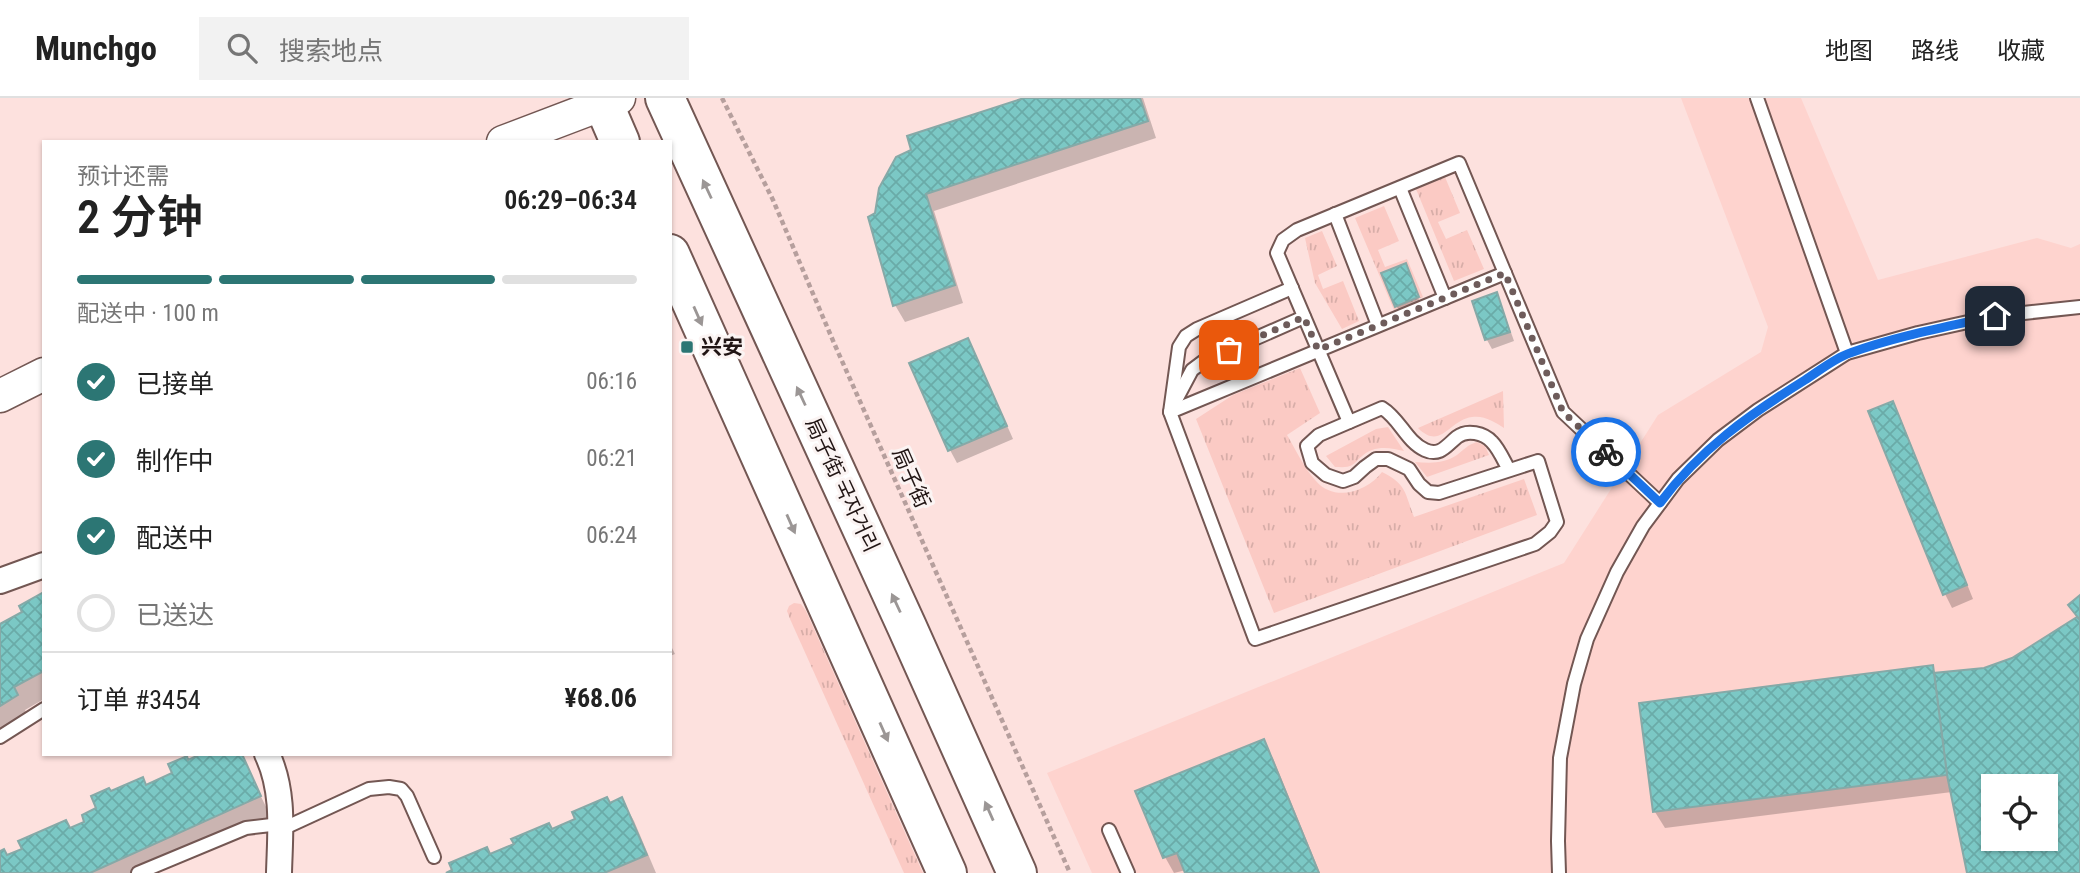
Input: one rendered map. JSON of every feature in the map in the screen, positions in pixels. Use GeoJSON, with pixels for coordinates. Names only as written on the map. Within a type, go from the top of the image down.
{"type":"FeatureCollection","features":[{"type":"Feature","properties":{"kind":"main road","name":"局子街 국자거리"},"geometry":{"type":"LineString","coordinates":[[665,98],[1017,873]]}},
{"type":"Feature","properties":{"kind":"main road"},"geometry":{"type":"LineString","coordinates":[[608,100],[619,140]]}},
{"type":"Feature","properties":{"kind":"main road"},"geometry":{"type":"LineString","coordinates":[[672,258],[947,873]]}},
{"type":"Feature","properties":{"kind":"street"},"geometry":{"type":"LineString","coordinates":[[508,140],[608,100]]}},
{"type":"Feature","properties":{"kind":"street"},"geometry":{"type":"LineString","coordinates":[[0,396],[42,375]]}},
{"type":"Feature","properties":{"kind":"street"},"geometry":{"type":"LineString","coordinates":[[0,581],[42,566]]}},
{"type":"Feature","properties":{"kind":"street"},"geometry":{"type":"LineString","coordinates":[[268,756],[279,795],[279,873]]}},
{"type":"Feature","properties":{"kind":"lane"},"geometry":{"type":"LineString","coordinates":[[1757,98],[1847,354]]}},
{"type":"Feature","properties":{"kind":"lane"},"geometry":{"type":"LineString","coordinates":[[1349,422],[1277,253],[1283,240],[1297,230],[1459,163],[1563,412],[1660,503]]}},
{"type":"Feature","properties":{"kind":"lane"},"geometry":{"type":"LineString","coordinates":[[1400,188],[1445,298]]}},
{"type":"Feature","properties":{"kind":"lane"},"geometry":{"type":"LineString","coordinates":[[1335,214],[1378,325]]}},
{"type":"Feature","properties":{"kind":"lane"},"geometry":{"type":"LineString","coordinates":[[1170,412],[1505,273]]}},
{"type":"Feature","properties":{"kind":"lane"},"geometry":{"type":"LineString","coordinates":[[1292,288],[1196,329],[1186,336],[1179,347],[1170,412],[1255,639],[1535,544],[1550,532],[1557,522],[1538,461],[1439,493],[1428,492],[1409,469],[1388,459],[1376,459],[1354,477],[1343,481],[1326,475],[1312,463],[1307,446],[1319,435],[1382,408],[1393,415],[1411,440],[1425,450],[1437,452],[1448,447],[1459,435],[1471,432],[1484,435],[1493,443],[1509,470]]}},
{"type":"Feature","properties":{"kind":"lane"},"geometry":{"type":"LineString","coordinates":[[1559,873],[1560,758],[1574,684],[1587,639],[1617,572],[1643,526],[1678,479],[1718,440],[1758,410],[1847,354],[1918,332],[1995,316],[2080,307]]}},
{"type":"Feature","properties":{"kind":"lane"},"geometry":{"type":"LineString","coordinates":[[1170,412],[1192,370],[1204,361],[1304,317]]}},
{"type":"Feature","properties":{"kind":"lane"},"geometry":{"type":"LineString","coordinates":[[0,737],[42,710]]}},
{"type":"Feature","properties":{"kind":"lane"},"geometry":{"type":"LineString","coordinates":[[138,873],[246,828],[280,827],[369,789],[389,787],[401,789],[407,796],[434,857]]}},
{"type":"Feature","properties":{"kind":"lane"},"geometry":{"type":"LineString","coordinates":[[1109,830],[1128,873]]}},
{"type":"Feature","properties":{"kind":"path","name":"局子街"},"geometry":{"type":"LineString","coordinates":[[722,98],[773,200],[1070,873]]}},
{"type":"Feature","properties":{"kind":"shaded area"},"geometry":{"type":"Polygon","coordinates":[[[1681,98],[1801,98],[1878,280],[2037,238],[2071,248],[2080,244],[2080,873],[1092,873],[1047,773],[1564,563],[1658,415],[1761,352],[1768,327],[1681,98]]]}},
{"type":"Feature","properties":{"kind":"green space"},"geometry":{"type":"Polygon","coordinates":[[[1445,177],[1460,213],[1438,222],[1446,239],[1467,230],[1484,269],[1454,281],[1416,189],[1445,177]]]}},
{"type":"Feature","properties":{"kind":"green space"},"geometry":{"type":"Polygon","coordinates":[[[1384,206],[1399,241],[1378,250],[1385,267],[1407,259],[1423,297],[1394,310],[1355,218],[1384,206]]]}},
{"type":"Feature","properties":{"kind":"green space"},"geometry":{"type":"Polygon","coordinates":[[[1322,231],[1337,266],[1318,275],[1323,289],[1343,281],[1359,321],[1342,329],[1315,283],[1305,238],[1322,231]]]}},
{"type":"Feature","properties":{"kind":"green space"},"geometry":{"type":"Polygon","coordinates":[[[1300,368],[1320,413],[1287,435],[1308,470],[1324,488],[1332,492],[1351,492],[1368,485],[1382,472],[1401,485],[1414,517],[1524,479],[1537,515],[1274,613],[1196,419],[1233,395],[1300,368]]]}},
{"type":"Feature","properties":{"kind":"green space"},"geometry":{"type":"Polygon","coordinates":[[[1503,391],[1504,428],[1481,417],[1472,417],[1439,435],[1426,434],[1418,428],[1503,391]]]}},
{"type":"Feature","properties":{"kind":"green space"},"geometry":{"type":"Polygon","coordinates":[[[1388,427],[1404,451],[1376,449],[1348,467],[1335,467],[1326,456],[1376,429],[1388,427]]]}},
{"type":"Feature","properties":{"kind":"green space"},"geometry":{"type":"Polygon","coordinates":[[[1477,442],[1485,446],[1489,455],[1427,477],[1415,462],[1447,460],[1477,442]]]}},
{"type":"Feature","properties":{"kind":"green space"},"geometry":{"type":"Polygon","coordinates":[[[794,603],[801,604],[806,611],[923,873],[904,873],[790,619],[787,611],[794,603]]]}},
{"type":"Feature","properties":{"kind":"building"},"geometry":{"type":"Polygon","coordinates":[[[1024,98],[1140,98],[1148,121],[926,194],[955,285],[893,306],[868,217],[875,213],[879,188],[896,157],[911,150],[907,136],[1024,98]]]}},
{"type":"Feature","properties":{"kind":"building"},"geometry":{"type":"Polygon","coordinates":[[[1406,263],[1419,297],[1395,307],[1381,273],[1406,263]]]}},
{"type":"Feature","properties":{"kind":"building"},"geometry":{"type":"Polygon","coordinates":[[[1497,292],[1510,332],[1485,340],[1472,301],[1497,292]]]}},
{"type":"Feature","properties":{"kind":"building"},"geometry":{"type":"Polygon","coordinates":[[[968,338],[1007,426],[948,451],[909,363],[968,338]]]}},
{"type":"Feature","properties":{"kind":"building"},"geometry":{"type":"Polygon","coordinates":[[[1893,401],[1967,585],[1943,595],[1868,411],[1893,401]]]}},
{"type":"Feature","properties":{"kind":"building"},"geometry":{"type":"Polygon","coordinates":[[[42,593],[42,672],[14,687],[18,695],[0,706],[0,624],[22,612],[19,606],[42,593]]]}},
{"type":"Feature","properties":{"kind":"building"},"geometry":{"type":"Polygon","coordinates":[[[2080,595],[2080,620],[2068,605],[2080,595]]]}},
{"type":"Feature","properties":{"kind":"building"},"geometry":{"type":"Polygon","coordinates":[[[2077,617],[2080,620],[2080,873],[1967,873],[1947,775],[1934,673],[1984,668],[2012,658],[2077,617]]]}},
{"type":"Feature","properties":{"kind":"building"},"geometry":{"type":"Polygon","coordinates":[[[1933,665],[1947,775],[1653,812],[1639,703],[1933,665]]]}},
{"type":"Feature","properties":{"kind":"building"},"geometry":{"type":"Polygon","coordinates":[[[1264,739],[1319,873],[1185,873],[1177,853],[1163,858],[1135,791],[1264,739]]]}},
{"type":"Feature","properties":{"kind":"building"},"geometry":{"type":"Polygon","coordinates":[[[187,756],[188,760],[197,756],[243,756],[261,796],[90,873],[0,873],[0,851],[4,849],[7,855],[22,849],[18,841],[66,820],[70,828],[84,822],[82,815],[96,808],[91,796],[109,788],[111,791],[143,777],[146,785],[172,773],[168,764],[187,756]]]}},
{"type":"Feature","properties":{"kind":"building"},"geometry":{"type":"Polygon","coordinates":[[[607,797],[610,803],[622,797],[647,855],[604,873],[446,873],[452,870],[449,863],[487,847],[490,854],[514,844],[511,839],[549,823],[552,829],[575,819],[572,812],[607,797]]]}},
{"type":"Feature","properties":{"kind":"way so far"},"geometry":{"type":"LineString","coordinates":[[1229,350],[1304,317],[1318,350],[1505,273],[1563,412],[1606,452]]}},
{"type":"Feature","properties":{"kind":"place","name":"兴安"},"geometry":{"type":"Point","coordinates":[687,347]}},
{"type":"Feature","properties":{"kind":"route"},"geometry":{"type":"LineString","coordinates":[[1606,452],[1660,503],[1678,479],[1718,440],[1758,410],[1847,354],[1918,332],[1995,316]]}}]}
